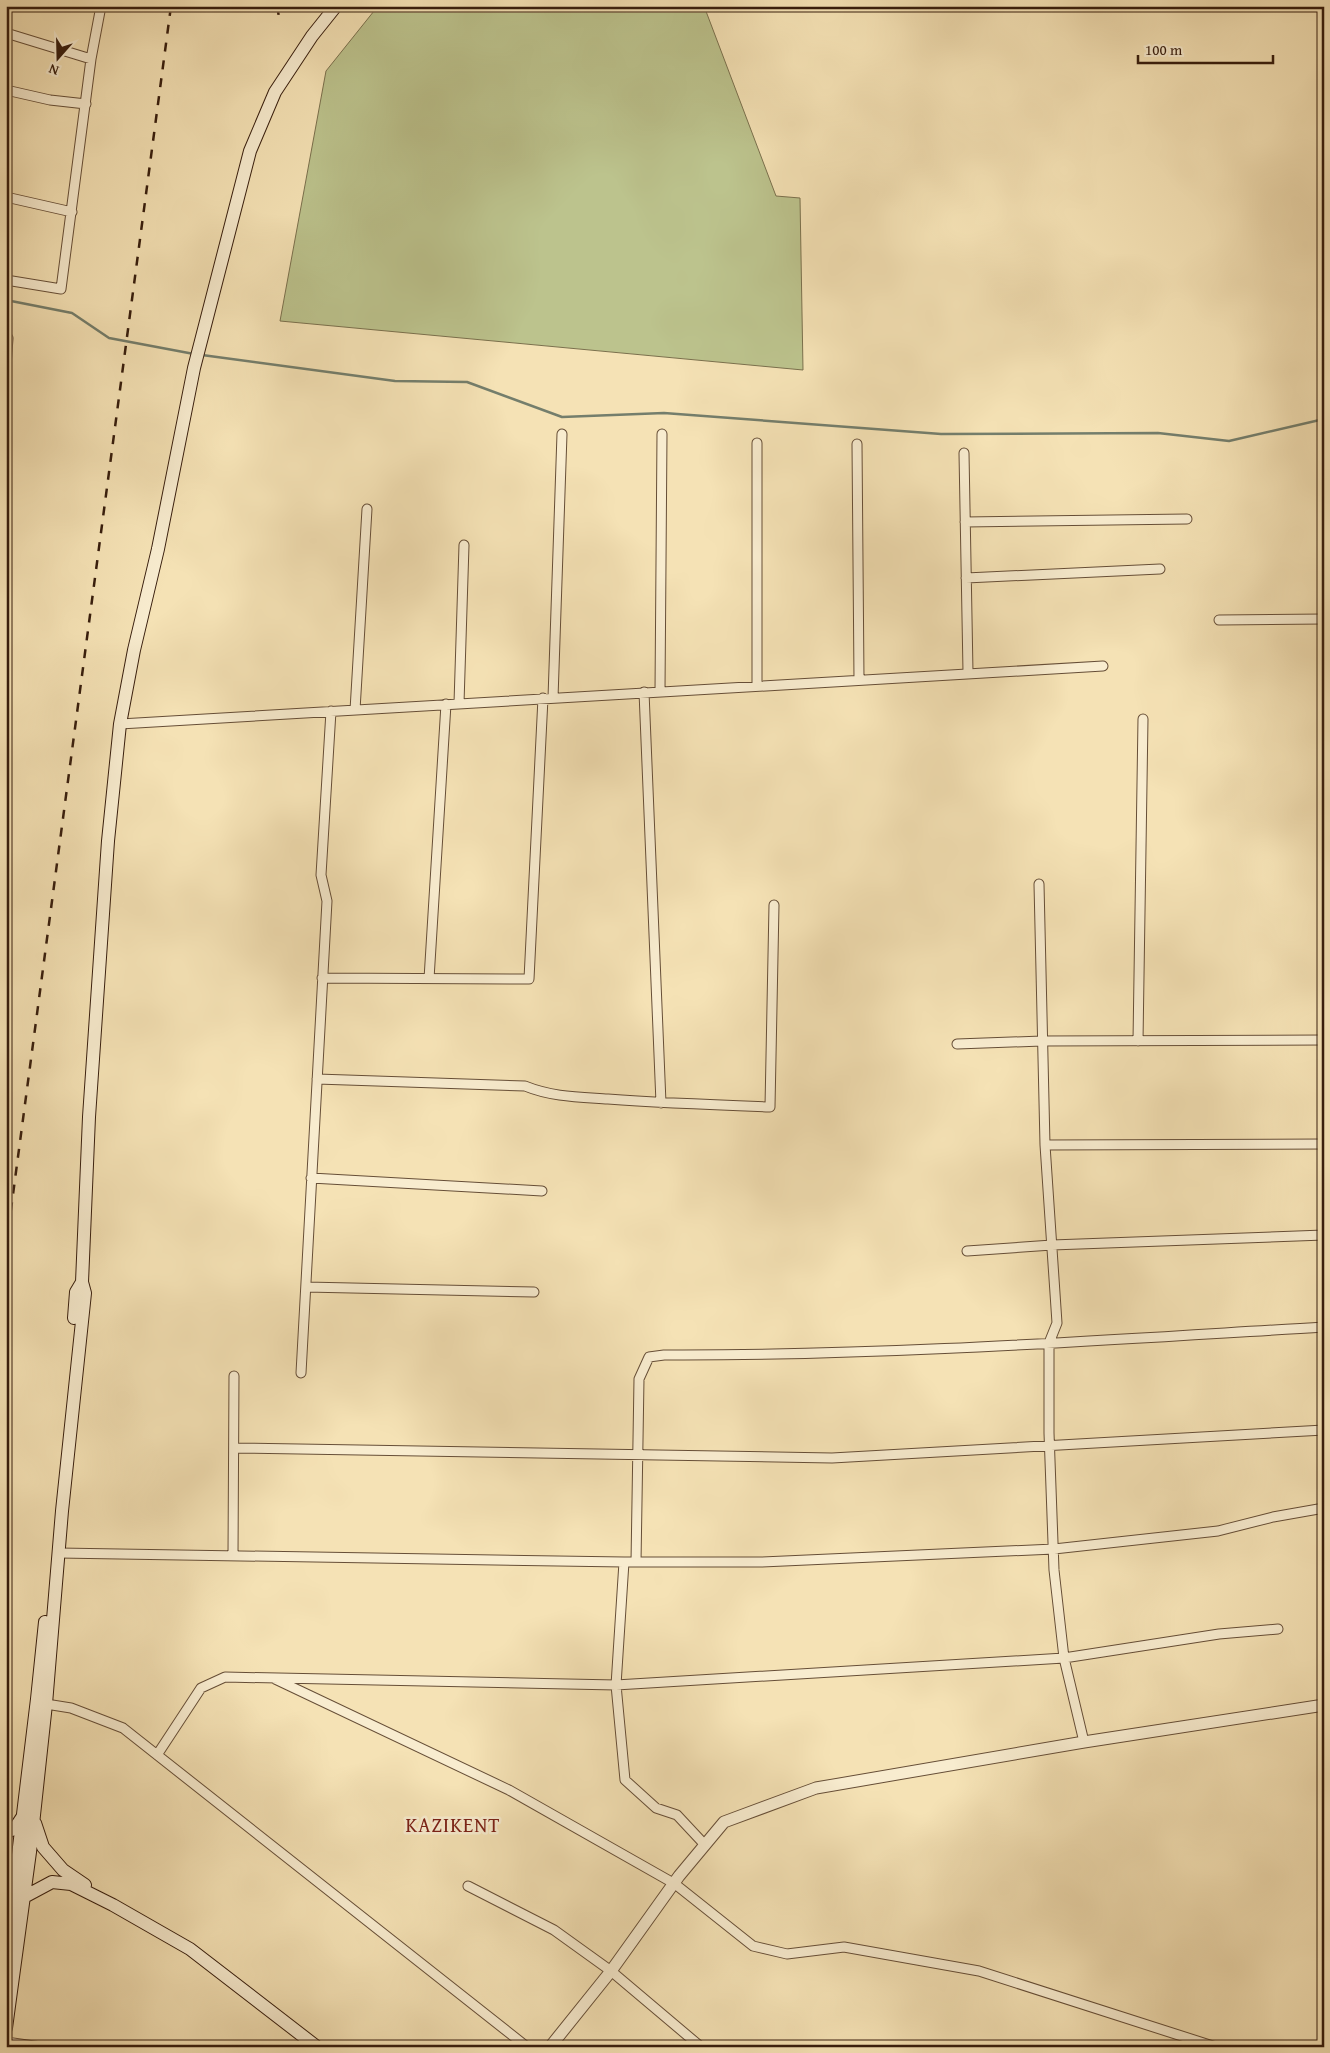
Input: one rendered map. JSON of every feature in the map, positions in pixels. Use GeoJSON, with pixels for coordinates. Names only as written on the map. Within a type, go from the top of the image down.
{"type":"FeatureCollection","features":[{"type":"Feature","properties":{"kind":"main road"},"geometry":{"type":"LineString","coordinates":[[6,1954],[16,1882],[29,1818],[46,1704],[85,1293],[82,1282],[90,1108],[108,841],[120,724],[134,650],[158,549],[194,368],[250,151],[275,92],[312,36],[336,6]]}},
{"type":"Feature","properties":{"kind":"main road"},"geometry":{"type":"LineString","coordinates":[[6,2028],[24,1897],[37,1699],[76,1292],[82,1282]]}},
{"type":"Feature","properties":{"kind":"main road"},"geometry":{"type":"LineString","coordinates":[[6,1833],[29,1818]]}},
{"type":"Feature","properties":{"kind":"main road"},"geometry":{"type":"LineString","coordinates":[[29,1818],[43,1847],[63,1870],[113,1905]]}},
{"type":"Feature","properties":{"kind":"main road"},"geometry":{"type":"LineString","coordinates":[[6,1864],[10,1868],[16,1882]]}},
{"type":"Feature","properties":{"kind":"main road"},"geometry":{"type":"LineString","coordinates":[[24,1897],[52,1882],[71,1884],[113,1905],[190,1949],[317,2047]]}},
{"type":"Feature","properties":{"kind":"street"},"geometry":{"type":"LineString","coordinates":[[6,280],[61,289],[91,59],[101,6]]}},
{"type":"Feature","properties":{"kind":"street"},"geometry":{"type":"LineString","coordinates":[[6,33],[91,59]]}},
{"type":"Feature","properties":{"kind":"street"},"geometry":{"type":"LineString","coordinates":[[6,90],[50,100],[86,104]]}},
{"type":"Feature","properties":{"kind":"street"},"geometry":{"type":"LineString","coordinates":[[6,196],[72,212]]}},
{"type":"Feature","properties":{"kind":"street"},"geometry":{"type":"LineString","coordinates":[[6,366],[7,336]]}},
{"type":"Feature","properties":{"kind":"street"},"geometry":{"type":"LineString","coordinates":[[322,978],[529,979],[548,698],[562,434]]}},
{"type":"Feature","properties":{"kind":"street"},"geometry":{"type":"LineString","coordinates":[[660,691],[662,434]]}},
{"type":"Feature","properties":{"kind":"street"},"geometry":{"type":"LineString","coordinates":[[757,443],[757,685]]}},
{"type":"Feature","properties":{"kind":"street"},"geometry":{"type":"LineString","coordinates":[[857,444],[860,679]]}},
{"type":"Feature","properties":{"kind":"street"},"geometry":{"type":"LineString","coordinates":[[964,453],[968,672]]}},
{"type":"Feature","properties":{"kind":"street"},"geometry":{"type":"LineString","coordinates":[[355,710],[367,509]]}},
{"type":"Feature","properties":{"kind":"street"},"geometry":{"type":"LineString","coordinates":[[965,522],[1187,519]]}},
{"type":"Feature","properties":{"kind":"street"},"geometry":{"type":"LineString","coordinates":[[459,703],[464,545]]}},
{"type":"Feature","properties":{"kind":"street"},"geometry":{"type":"LineString","coordinates":[[966,578],[1160,569]]}},
{"type":"Feature","properties":{"kind":"street"},"geometry":{"type":"LineString","coordinates":[[1219,620],[1324,619]]}},
{"type":"Feature","properties":{"kind":"street"},"geometry":{"type":"LineString","coordinates":[[120,724],[968,672],[1103,666]]}},
{"type":"Feature","properties":{"kind":"street"},"geometry":{"type":"LineString","coordinates":[[644,692],[661,1103]]}},
{"type":"Feature","properties":{"kind":"street"},"geometry":{"type":"LineString","coordinates":[[428,979],[446,704]]}},
{"type":"Feature","properties":{"kind":"street"},"geometry":{"type":"LineString","coordinates":[[301,1373],[327,901],[321,874],[331,711]]}},
{"type":"Feature","properties":{"kind":"street"},"geometry":{"type":"LineString","coordinates":[[1138,1041],[1143,718]]}},
{"type":"Feature","properties":{"kind":"street"},"geometry":{"type":"LineString","coordinates":[[1039,884],[1045,1144],[1057,1324],[1049,1343],[1049,1444],[1054,1570],[1064,1658],[1084,1742]]}},
{"type":"Feature","properties":{"kind":"street"},"geometry":{"type":"LineString","coordinates":[[316,1079],[525,1086],[542,1093],[661,1103],[770,1106],[774,905]]}},
{"type":"Feature","properties":{"kind":"street"},"geometry":{"type":"LineString","coordinates":[[957,1044],[1042,1041],[1324,1040]]}},
{"type":"Feature","properties":{"kind":"street"},"geometry":{"type":"LineString","coordinates":[[1045,1144],[1324,1144]]}},
{"type":"Feature","properties":{"kind":"street"},"geometry":{"type":"LineString","coordinates":[[311,1178],[542,1191]]}},
{"type":"Feature","properties":{"kind":"street"},"geometry":{"type":"LineString","coordinates":[[967,1252],[1052,1245],[1324,1235]]}},
{"type":"Feature","properties":{"kind":"street"},"geometry":{"type":"LineString","coordinates":[[306,1287],[534,1292]]}},
{"type":"Feature","properties":{"kind":"street"},"geometry":{"type":"LineString","coordinates":[[636,1562],[639,1379],[650,1356],[776,1356],[1324,1327]]}},
{"type":"Feature","properties":{"kind":"street"},"geometry":{"type":"LineString","coordinates":[[233,1556],[234,1376]]}},
{"type":"Feature","properties":{"kind":"street"},"geometry":{"type":"LineString","coordinates":[[234,1448],[832,1458],[1049,1444],[1324,1430]]}},
{"type":"Feature","properties":{"kind":"street"},"geometry":{"type":"LineString","coordinates":[[59,1553],[624,1562],[762,1562],[1054,1549],[1218,1531],[1324,1508]]}},
{"type":"Feature","properties":{"kind":"street"},"geometry":{"type":"LineString","coordinates":[[624,1562],[616,1685],[625,1780],[656,1808],[677,1815],[705,1845]]}},
{"type":"Feature","properties":{"kind":"street"},"geometry":{"type":"LineString","coordinates":[[158,1755],[201,1688],[224,1677],[616,1685],[1064,1658],[1220,1634],[1278,1629]]}},
{"type":"Feature","properties":{"kind":"street"},"geometry":{"type":"LineString","coordinates":[[272,1677],[509,1790],[675,1884],[753,1946],[787,1954],[844,1947],[979,1971],[1212,2046]]}},
{"type":"Feature","properties":{"kind":"street"},"geometry":{"type":"LineString","coordinates":[[46,1704],[71,1708],[123,1728],[526,2047]]}},
{"type":"Feature","properties":{"kind":"street"},"geometry":{"type":"LineString","coordinates":[[550,2047],[611,1971],[675,1884],[724,1822],[816,1788],[1084,1742],[1324,1705]]}},
{"type":"Feature","properties":{"kind":"street"},"geometry":{"type":"LineString","coordinates":[[468,1886],[554,1930],[611,1971],[701,2047]]}},
{"type":"Feature","properties":{"kind":"street"},"geometry":{"type":"LineString","coordinates":[[6,2042],[42,2047]]}},
{"type":"Feature","properties":{"kind":"green space"},"geometry":{"type":"Polygon","coordinates":[[[378,6],[704,6],[776,196],[800,198],[803,370],[280,321],[326,71],[378,6]]]}},
{"type":"Feature","properties":{"kind":"waterway"},"geometry":{"type":"LineString","coordinates":[[6,300],[72,313],[109,338],[194,354]]}},
{"type":"Feature","properties":{"kind":"waterway"},"geometry":{"type":"LineString","coordinates":[[202,355],[395,381],[467,382],[562,417],[664,413],[941,434],[1158,433],[1229,441],[1324,419]]}},
{"type":"Feature","properties":{"kind":"railway"},"geometry":{"type":"LineString","coordinates":[[6,1247],[171,6]]}},
{"type":"Feature","properties":{"kind":"railway"},"geometry":{"type":"LineString","coordinates":[[277,6],[279,17]]}},
{"type":"Feature","properties":{"kind":"district","name":"KAZIKENT"},"geometry":{"type":"Point","coordinates":[453,1825]}}]}
